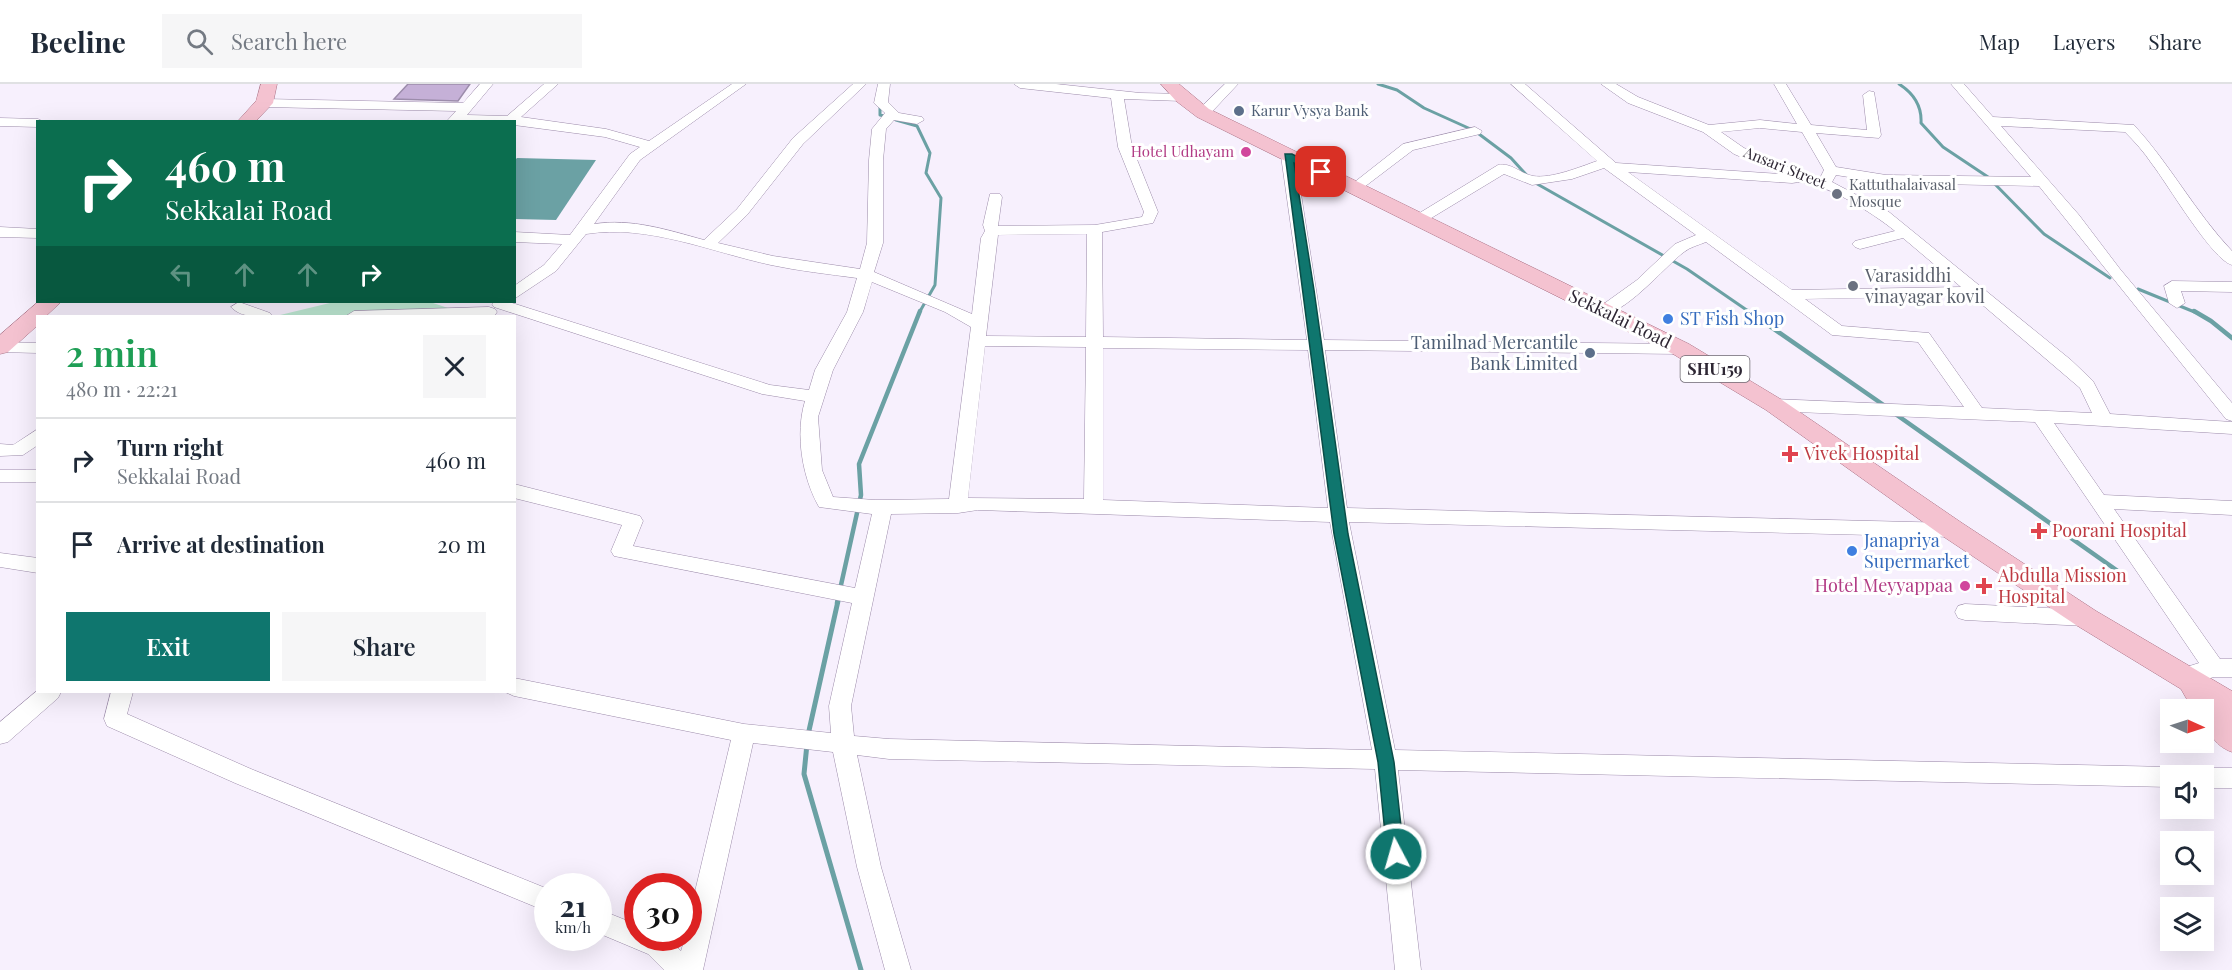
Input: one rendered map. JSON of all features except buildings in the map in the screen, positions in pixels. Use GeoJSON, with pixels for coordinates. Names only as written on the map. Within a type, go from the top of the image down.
{"type":"FeatureCollection","features":[{"type":"Feature","properties":{"kind":"main road"},"geometry":{"type":"LineString","coordinates":[[247,120],[264,103],[269,84]]}},
{"type":"Feature","properties":{"kind":"main road","name":"Sekkalai Road"},"geometry":{"type":"LineString","coordinates":[[1176,91],[1203,113],[1681,349],[1774,405],[1953,530],[2086,618],[2232,706]]}},
{"type":"Feature","properties":{"kind":"main road"},"geometry":{"type":"LineString","coordinates":[[36,315],[50,303]]}},
{"type":"Feature","properties":{"kind":"main road"},"geometry":{"type":"LineString","coordinates":[[0,347],[36,315]]}},
{"type":"Feature","properties":{"kind":"main road"},"geometry":{"type":"LineString","coordinates":[[2185,676],[2232,740]]}},
{"type":"Feature","properties":{"kind":"street"},"geometry":{"type":"LineString","coordinates":[[454,120],[487,84]]}},
{"type":"Feature","properties":{"kind":"street"},"geometry":{"type":"LineString","coordinates":[[454,120],[510,120],[552,84]]}},
{"type":"Feature","properties":{"kind":"street"},"geometry":{"type":"LineString","coordinates":[[516,293],[550,268],[578,235],[635,157],[649,145],[740,84]]}},
{"type":"Feature","properties":{"kind":"street"},"geometry":{"type":"LineString","coordinates":[[707,245],[742,212],[798,141],[860,84]]}},
{"type":"Feature","properties":{"kind":"street"},"geometry":{"type":"LineString","coordinates":[[884,84],[881,103],[892,113],[917,120]]}},
{"type":"Feature","properties":{"kind":"street"},"geometry":{"type":"LineString","coordinates":[[1020,84],[1140,97],[1176,91]]}},
{"type":"Feature","properties":{"kind":"street"},"geometry":{"type":"LineString","coordinates":[[1203,113],[1232,84]]}},
{"type":"Feature","properties":{"kind":"street"},"geometry":{"type":"LineString","coordinates":[[1517,84],[1610,164],[1838,331],[1923,337],[1977,413]]}},
{"type":"Feature","properties":{"kind":"street","name":"Ansari Street"},"geometry":{"type":"LineString","coordinates":[[1607,84],[1633,100],[1708,129],[1739,150],[1806,180],[1828,176],[1884,215],[2087,385],[2104,420]]}},
{"type":"Feature","properties":{"kind":"street"},"geometry":{"type":"LineString","coordinates":[[1780,84],[1807,129],[1828,176],[2043,182]]}},
{"type":"Feature","properties":{"kind":"street"},"geometry":{"type":"LineString","coordinates":[[1957,84],[2074,218],[2114,272],[2232,415]]}},
{"type":"Feature","properties":{"kind":"street"},"geometry":{"type":"LineString","coordinates":[[993,231],[1095,229],[1148,220],[1150,212],[1125,147],[1117,94]]}},
{"type":"Feature","properties":{"kind":"street"},"geometry":{"type":"LineString","coordinates":[[1708,129],[1760,124],[1874,135],[1869,95]]}},
{"type":"Feature","properties":{"kind":"street"},"geometry":{"type":"LineString","coordinates":[[264,103],[467,107]]}},
{"type":"Feature","properties":{"kind":"street"},"geometry":{"type":"LineString","coordinates":[[892,113],[879,129],[876,160],[875,243],[855,312],[824,370],[809,417],[813,470],[826,502],[844,506],[880,507],[958,506],[978,503],[1338,515],[1953,530]]}},
{"type":"Feature","properties":{"kind":"street"},"geometry":{"type":"LineString","coordinates":[[516,121],[606,133],[649,145]]}},
{"type":"Feature","properties":{"kind":"street"},"geometry":{"type":"LineString","coordinates":[[1989,121],[2129,128],[2148,147],[2225,247],[2232,260]]}},
{"type":"Feature","properties":{"kind":"street"},"geometry":{"type":"LineString","coordinates":[[0,122],[36,123]]}},
{"type":"Feature","properties":{"kind":"street"},"geometry":{"type":"LineString","coordinates":[[1353,188],[1408,147],[1475,131]]}},
{"type":"Feature","properties":{"kind":"street"},"geometry":{"type":"LineString","coordinates":[[1288,156],[1338,515],[1386,762],[1408,970]]}},
{"type":"Feature","properties":{"kind":"street"},"geometry":{"type":"LineString","coordinates":[[1418,220],[1503,168],[1532,181],[1572,175],[1610,164],[1806,180]]}},
{"type":"Feature","properties":{"kind":"street"},"geometry":{"type":"LineString","coordinates":[[993,231],[990,225],[995,197]]}},
{"type":"Feature","properties":{"kind":"street"},"geometry":{"type":"LineString","coordinates":[[516,237],[578,235],[604,225],[636,227],[772,261],[865,274],[951,309],[977,333],[1093,343],[1681,349]]}},
{"type":"Feature","properties":{"kind":"street"},"geometry":{"type":"LineString","coordinates":[[1093,506],[1095,229]]}},
{"type":"Feature","properties":{"kind":"street"},"geometry":{"type":"LineString","coordinates":[[958,506],[989,238],[993,231]]}},
{"type":"Feature","properties":{"kind":"street"},"geometry":{"type":"LineString","coordinates":[[0,232],[36,234]]}},
{"type":"Feature","properties":{"kind":"street"},"geometry":{"type":"LineString","coordinates":[[1860,244],[1906,233]]}},
{"type":"Feature","properties":{"kind":"street"},"geometry":{"type":"LineString","coordinates":[[1604,311],[1643,283],[1680,247],[1708,236]]}},
{"type":"Feature","properties":{"kind":"street"},"geometry":{"type":"LineString","coordinates":[[2177,303],[2172,286],[2232,287]]}},
{"type":"Feature","properties":{"kind":"street"},"geometry":{"type":"LineString","coordinates":[[1789,295],[1977,291]]}},
{"type":"Feature","properties":{"kind":"street"},"geometry":{"type":"LineString","coordinates":[[238,308],[261,315]]}},
{"type":"Feature","properties":{"kind":"street"},"geometry":{"type":"LineString","coordinates":[[447,315],[494,309],[514,315]]}},
{"type":"Feature","properties":{"kind":"street"},"geometry":{"type":"LineString","coordinates":[[516,316],[768,390],[815,397]]}},
{"type":"Feature","properties":{"kind":"street"},"geometry":{"type":"LineString","coordinates":[[0,347],[36,348]]}},
{"type":"Feature","properties":{"kind":"street"},"geometry":{"type":"LineString","coordinates":[[1774,405],[2040,416],[2232,428]]}},
{"type":"Feature","properties":{"kind":"street"},"geometry":{"type":"LineString","coordinates":[[2040,416],[2098,501],[2223,668],[2185,676]]}},
{"type":"Feature","properties":{"kind":"street"},"geometry":{"type":"LineString","coordinates":[[2,453],[17,451],[36,437]]}},
{"type":"Feature","properties":{"kind":"street"},"geometry":{"type":"LineString","coordinates":[[0,476],[36,476]]}},
{"type":"Feature","properties":{"kind":"street"},"geometry":{"type":"LineString","coordinates":[[516,492],[633,521],[621,551],[863,597]]}},
{"type":"Feature","properties":{"kind":"street"},"geometry":{"type":"LineString","coordinates":[[2098,501],[2232,508]]}},
{"type":"Feature","properties":{"kind":"street"},"geometry":{"type":"LineString","coordinates":[[880,507],[840,706],[843,745],[869,867],[898,970]]}},
{"type":"Feature","properties":{"kind":"street"},"geometry":{"type":"LineString","coordinates":[[0,560],[36,566]]}},
{"type":"Feature","properties":{"kind":"street"},"geometry":{"type":"LineString","coordinates":[[1965,612],[2086,618]]}},
{"type":"Feature","properties":{"kind":"street"},"geometry":{"type":"LineString","coordinates":[[516,687],[744,733],[889,749],[1188,754],[1386,762],[2160,777]]}},
{"type":"Feature","properties":{"kind":"street"},"geometry":{"type":"LineString","coordinates":[[0,735],[49,693]]}},
{"type":"Feature","properties":{"kind":"street"},"geometry":{"type":"LineString","coordinates":[[122,693],[115,719],[243,776],[534,894]]}},
{"type":"Feature","properties":{"kind":"street"},"geometry":{"type":"LineString","coordinates":[[690,970],[744,733]]}},
{"type":"Feature","properties":{"kind":"street"},"geometry":{"type":"LineString","coordinates":[[2214,778],[2232,778]]}},
{"type":"Feature","properties":{"kind":"street"},"geometry":{"type":"LineString","coordinates":[[663,951],[682,970]]}},
{"type":"Feature","properties":{"kind":"shaded area"},"geometry":{"type":"Polygon","coordinates":[[[516,159],[596,160],[556,220],[516,219],[516,159]]]}},
{"type":"Feature","properties":{"kind":"shaded area"},"geometry":{"type":"Polygon","coordinates":[[[330,303],[433,303],[460,312],[458,315],[280,315],[330,303]]]}},
{"type":"Feature","properties":{"kind":"waterway"},"geometry":{"type":"LineString","coordinates":[[1378,84],[1397,90],[1424,108],[1475,131],[1511,158],[1532,181],[1687,269],[1751,313]]}},
{"type":"Feature","properties":{"kind":"waterway"},"geometry":{"type":"LineString","coordinates":[[1899,84],[1916,100],[1921,123],[1943,147],[1988,177],[2044,234],[2110,278]]}},
{"type":"Feature","properties":{"kind":"waterway"},"geometry":{"type":"LineString","coordinates":[[880,105],[880,115],[888,117]]}},
{"type":"Feature","properties":{"kind":"waterway"},"geometry":{"type":"LineString","coordinates":[[896,120],[917,126],[930,153],[926,173],[941,198],[935,285],[920,312]]}},
{"type":"Feature","properties":{"kind":"waterway"},"geometry":{"type":"LineString","coordinates":[[2138,289],[2197,313]]}},
{"type":"Feature","properties":{"kind":"waterway"},"geometry":{"type":"LineString","coordinates":[[1748,311],[1885,406]]}},
{"type":"Feature","properties":{"kind":"waterway"},"geometry":{"type":"LineString","coordinates":[[2194,311],[2232,338]]}},
{"type":"Feature","properties":{"kind":"waterway"},"geometry":{"type":"LineString","coordinates":[[837,603],[861,495],[859,464],[920,312]]}},
{"type":"Feature","properties":{"kind":"waterway"},"geometry":{"type":"LineString","coordinates":[[1894,413],[2122,574]]}},
{"type":"Feature","properties":{"kind":"waterway"},"geometry":{"type":"LineString","coordinates":[[808,735],[838,601]]}},
{"type":"Feature","properties":{"kind":"waterway"},"geometry":{"type":"LineString","coordinates":[[807,744],[804,774],[861,970]]}},
{"type":"Feature","properties":{"kind":"place","name":"Karur Vysya Bank"},"geometry":{"type":"Point","coordinates":[1239,111]}},
{"type":"Feature","properties":{"kind":"place","name":"Hotel Udhayam"},"geometry":{"type":"Point","coordinates":[1246,152]}},
{"type":"Feature","properties":{"kind":"place","name":"Kattuthalaivasal Mosque"},"geometry":{"type":"Point","coordinates":[1837,194]}},
{"type":"Feature","properties":{"kind":"place","name":"Varasiddhi vinayagar kovil"},"geometry":{"type":"Point","coordinates":[1853,286]}},
{"type":"Feature","properties":{"kind":"place","name":"ST Fish Shop"},"geometry":{"type":"Point","coordinates":[1668,319]}},
{"type":"Feature","properties":{"kind":"place","name":"Tamilnad Mercantile Bank Limited"},"geometry":{"type":"Point","coordinates":[1590,353]}},
{"type":"Feature","properties":{"kind":"place","name":"Vivek Hospital"},"geometry":{"type":"Point","coordinates":[1790,454]}},
{"type":"Feature","properties":{"kind":"place","name":"Poorani Hospital"},"geometry":{"type":"Point","coordinates":[2039,531]}},
{"type":"Feature","properties":{"kind":"place","name":"Janapriya Supermarket"},"geometry":{"type":"Point","coordinates":[1852,551]}},
{"type":"Feature","properties":{"kind":"place","name":"Hotel Meyyappaa"},"geometry":{"type":"Point","coordinates":[1965,586]}},
{"type":"Feature","properties":{"kind":"place","name":"Abdulla Mission Hospital"},"geometry":{"type":"Point","coordinates":[1984,586]}},
{"type":"Feature","properties":{"kind":"route"},"geometry":{"type":"LineString","coordinates":[[1321,172],[1288,156],[1309,290],[1341,534],[1386,762],[1396,854]]}}]}
